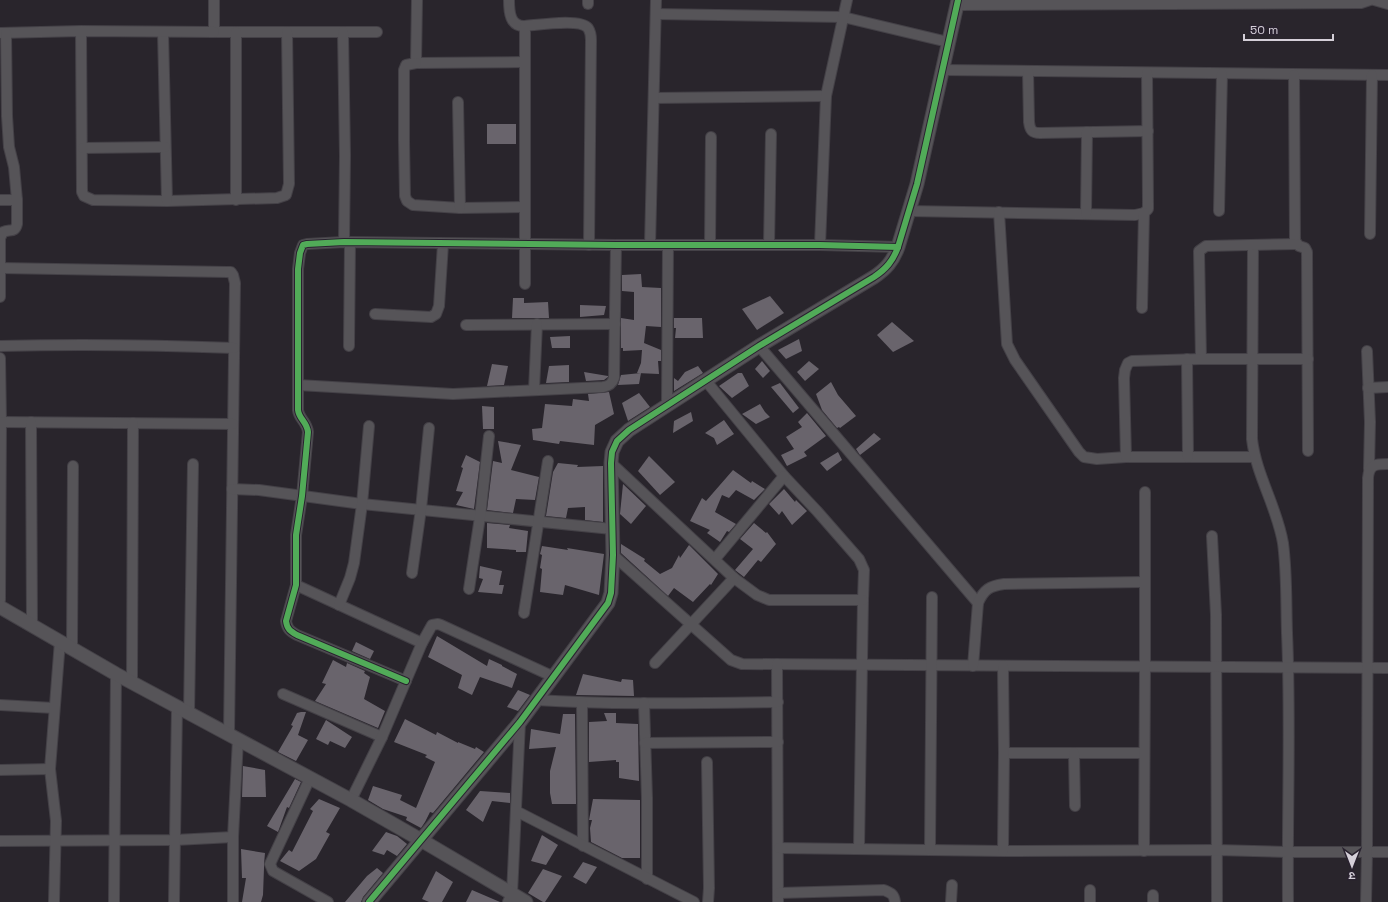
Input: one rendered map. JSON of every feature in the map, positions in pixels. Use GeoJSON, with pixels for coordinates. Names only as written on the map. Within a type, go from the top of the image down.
{"type":"FeatureCollection","features":[{"type":"Feature","properties":{"kind":"street"},"geometry":{"type":"LineString","coordinates":[[214,0],[214,32]]}},
{"type":"Feature","properties":{"kind":"street"},"geometry":{"type":"LineString","coordinates":[[416,63],[417,0]]}},
{"type":"Feature","properties":{"kind":"street"},"geometry":{"type":"LineString","coordinates":[[509,0],[510,18],[520,26],[572,23],[582,24],[587,27],[590,32],[588,245]]}},
{"type":"Feature","properties":{"kind":"street"},"geometry":{"type":"LineString","coordinates":[[650,245],[656,0]]}},
{"type":"Feature","properties":{"kind":"street"},"geometry":{"type":"LineString","coordinates":[[820,245],[826,96],[847,0]]}},
{"type":"Feature","properties":{"kind":"street"},"geometry":{"type":"LineString","coordinates":[[369,902],[520,722],[608,603],[613,555],[611,462],[614,447],[621,436],[759,346],[879,273],[890,264],[895,256],[917,184],[957,3],[1362,3],[1370,0]]}},
{"type":"Feature","properties":{"kind":"street"},"geometry":{"type":"LineString","coordinates":[[1374,0],[1388,4]]}},
{"type":"Feature","properties":{"kind":"street"},"geometry":{"type":"LineString","coordinates":[[656,14],[843,17],[948,42]]}},
{"type":"Feature","properties":{"kind":"street"},"geometry":{"type":"LineString","coordinates":[[525,26],[525,284]]}},
{"type":"Feature","properties":{"kind":"street"},"geometry":{"type":"LineString","coordinates":[[81,31],[82,192],[84,196],[88,199],[167,201],[277,198],[286,195],[289,184],[286,32]]}},
{"type":"Feature","properties":{"kind":"street"},"geometry":{"type":"LineString","coordinates":[[0,297],[0,238],[3,232],[13,230],[16,227],[17,200],[14,167],[9,147],[3,33],[81,31],[377,32]]}},
{"type":"Feature","properties":{"kind":"street"},"geometry":{"type":"LineString","coordinates":[[163,32],[167,201]]}},
{"type":"Feature","properties":{"kind":"street"},"geometry":{"type":"LineString","coordinates":[[236,32],[236,200]]}},
{"type":"Feature","properties":{"kind":"street"},"geometry":{"type":"LineString","coordinates":[[343,32],[349,346]]}},
{"type":"Feature","properties":{"kind":"street"},"geometry":{"type":"LineString","coordinates":[[525,62],[416,63],[406,65],[404,70],[404,141],[407,201],[413,205],[460,208],[525,207]]}},
{"type":"Feature","properties":{"kind":"street"},"geometry":{"type":"LineString","coordinates":[[943,70],[1388,75]]}},
{"type":"Feature","properties":{"kind":"street"},"geometry":{"type":"LineString","coordinates":[[1028,71],[1028,122],[1032,132],[1148,131]]}},
{"type":"Feature","properties":{"kind":"street"},"geometry":{"type":"LineString","coordinates":[[909,211],[1135,215],[1144,213],[1148,209],[1148,73]]}},
{"type":"Feature","properties":{"kind":"street"},"geometry":{"type":"LineString","coordinates":[[1219,211],[1222,74]]}},
{"type":"Feature","properties":{"kind":"street"},"geometry":{"type":"LineString","coordinates":[[1294,74],[1295,241],[1297,244]]}},
{"type":"Feature","properties":{"kind":"street"},"geometry":{"type":"LineString","coordinates":[[1370,234],[1372,74]]}},
{"type":"Feature","properties":{"kind":"street"},"geometry":{"type":"LineString","coordinates":[[654,98],[826,96]]}},
{"type":"Feature","properties":{"kind":"street"},"geometry":{"type":"LineString","coordinates":[[458,102],[460,208]]}},
{"type":"Feature","properties":{"kind":"street"},"geometry":{"type":"LineString","coordinates":[[1086,214],[1087,132]]}},
{"type":"Feature","properties":{"kind":"street"},"geometry":{"type":"LineString","coordinates":[[769,246],[771,134]]}},
{"type":"Feature","properties":{"kind":"street"},"geometry":{"type":"LineString","coordinates":[[710,245],[711,137]]}},
{"type":"Feature","properties":{"kind":"street"},"geometry":{"type":"LineString","coordinates":[[82,148],[165,147]]}},
{"type":"Feature","properties":{"kind":"street"},"geometry":{"type":"LineString","coordinates":[[0,200],[17,200]]}},
{"type":"Feature","properties":{"kind":"street"},"geometry":{"type":"LineString","coordinates":[[999,212],[1007,344],[1012,356],[1084,457],[1254,457]]}},
{"type":"Feature","properties":{"kind":"street"},"geometry":{"type":"LineString","coordinates":[[1142,308],[1144,213]]}},
{"type":"Feature","properties":{"kind":"street"},"geometry":{"type":"LineString","coordinates":[[406,681],[297,635],[288,629],[286,621],[296,585],[296,535],[302,496],[308,432],[307,424],[298,414],[298,269],[300,253],[303,246],[307,244],[347,242],[588,245],[820,245],[898,247]]}},
{"type":"Feature","properties":{"kind":"street"},"geometry":{"type":"LineString","coordinates":[[375,314],[430,316],[436,314],[439,306],[443,244]]}},
{"type":"Feature","properties":{"kind":"street"},"geometry":{"type":"LineString","coordinates":[[1201,358],[1199,251],[1206,246],[1297,244],[1305,248],[1307,252],[1308,451]]}},
{"type":"Feature","properties":{"kind":"street"},"geometry":{"type":"LineString","coordinates":[[298,385],[453,394],[609,386],[614,378],[616,245]]}},
{"type":"Feature","properties":{"kind":"street"},"geometry":{"type":"LineString","coordinates":[[666,406],[668,245]]}},
{"type":"Feature","properties":{"kind":"street"},"geometry":{"type":"LineString","coordinates":[[1253,246],[1251,427],[1254,457],[1277,520],[1285,566],[1289,668],[1287,852],[1288,902]]}},
{"type":"Feature","properties":{"kind":"street"},"geometry":{"type":"LineString","coordinates":[[0,268],[230,272],[233,275],[235,283],[232,489],[234,737],[233,902]]}},
{"type":"Feature","properties":{"kind":"street"},"geometry":{"type":"LineString","coordinates":[[534,390],[537,324]]}},
{"type":"Feature","properties":{"kind":"street"},"geometry":{"type":"LineString","coordinates":[[466,325],[615,324]]}},
{"type":"Feature","properties":{"kind":"street"},"geometry":{"type":"LineString","coordinates":[[0,346],[140,344],[234,348]]}},
{"type":"Feature","properties":{"kind":"street"},"geometry":{"type":"LineString","coordinates":[[759,346],[978,603]]}},
{"type":"Feature","properties":{"kind":"street"},"geometry":{"type":"LineString","coordinates":[[1366,902],[1368,486],[1370,422],[1367,351]]}},
{"type":"Feature","properties":{"kind":"street"},"geometry":{"type":"LineString","coordinates":[[0,358],[0,600]]}},
{"type":"Feature","properties":{"kind":"street"},"geometry":{"type":"LineString","coordinates":[[1126,457],[1124,378],[1126,365],[1132,361],[1201,358],[1308,358]]}},
{"type":"Feature","properties":{"kind":"street"},"geometry":{"type":"LineString","coordinates":[[1187,359],[1188,457]]}},
{"type":"Feature","properties":{"kind":"street"},"geometry":{"type":"LineString","coordinates":[[706,380],[784,476],[817,511],[861,562],[864,570],[859,848]]}},
{"type":"Feature","properties":{"kind":"street"},"geometry":{"type":"LineString","coordinates":[[1368,388],[1388,387]]}},
{"type":"Feature","properties":{"kind":"street"},"geometry":{"type":"LineString","coordinates":[[1,422],[233,424]]}},
{"type":"Feature","properties":{"kind":"street"},"geometry":{"type":"LineString","coordinates":[[31,422],[32,626]]}},
{"type":"Feature","properties":{"kind":"street"},"geometry":{"type":"LineString","coordinates":[[132,683],[133,423]]}},
{"type":"Feature","properties":{"kind":"street"},"geometry":{"type":"LineString","coordinates":[[339,605],[353,567],[362,504],[369,426]]}},
{"type":"Feature","properties":{"kind":"street"},"geometry":{"type":"LineString","coordinates":[[412,573],[421,509],[429,428]]}},
{"type":"Feature","properties":{"kind":"street"},"geometry":{"type":"LineString","coordinates":[[469,589],[480,516],[489,436]]}},
{"type":"Feature","properties":{"kind":"street"},"geometry":{"type":"LineString","coordinates":[[524,613],[548,461]]}},
{"type":"Feature","properties":{"kind":"street"},"geometry":{"type":"LineString","coordinates":[[611,462],[734,578],[757,595],[769,600],[863,600]]}},
{"type":"Feature","properties":{"kind":"street"},"geometry":{"type":"LineString","coordinates":[[189,714],[193,464]]}},
{"type":"Feature","properties":{"kind":"street"},"geometry":{"type":"LineString","coordinates":[[1369,469],[1375,465],[1388,464]]}},
{"type":"Feature","properties":{"kind":"street"},"geometry":{"type":"LineString","coordinates":[[72,649],[73,466]]}},
{"type":"Feature","properties":{"kind":"street"},"geometry":{"type":"LineString","coordinates":[[715,560],[784,476]]}},
{"type":"Feature","properties":{"kind":"street"},"geometry":{"type":"LineString","coordinates":[[232,489],[260,490],[362,504],[612,530]]}},
{"type":"Feature","properties":{"kind":"street"},"geometry":{"type":"LineString","coordinates":[[1144,851],[1145,492]]}},
{"type":"Feature","properties":{"kind":"street"},"geometry":{"type":"LineString","coordinates":[[1212,536],[1216,603],[1217,902]]}},
{"type":"Feature","properties":{"kind":"street"},"geometry":{"type":"LineString","coordinates":[[613,555],[734,662],[742,664],[1388,668]]}},
{"type":"Feature","properties":{"kind":"street"},"geometry":{"type":"LineString","coordinates":[[655,663],[734,578]]}},
{"type":"Feature","properties":{"kind":"street"},"geometry":{"type":"LineString","coordinates":[[973,666],[978,603],[982,594],[993,586],[1004,584],[1144,582]]}},
{"type":"Feature","properties":{"kind":"street"},"geometry":{"type":"LineString","coordinates":[[296,585],[422,643]]}},
{"type":"Feature","properties":{"kind":"street"},"geometry":{"type":"LineString","coordinates":[[930,849],[932,597]]}},
{"type":"Feature","properties":{"kind":"street"},"geometry":{"type":"LineString","coordinates":[[0,607],[132,683],[351,800],[421,840],[510,898],[526,902]]}},
{"type":"Feature","properties":{"kind":"street"},"geometry":{"type":"LineString","coordinates":[[351,800],[382,736],[422,643],[432,625],[441,625],[554,677]]}},
{"type":"Feature","properties":{"kind":"street"},"geometry":{"type":"LineString","coordinates":[[54,902],[56,841],[55,807],[50,769],[60,641]]}},
{"type":"Feature","properties":{"kind":"street"},"geometry":{"type":"LineString","coordinates":[[777,664],[779,897],[884,890],[894,896],[895,902]]}},
{"type":"Feature","properties":{"kind":"street"},"geometry":{"type":"LineString","coordinates":[[1003,666],[1003,850]]}},
{"type":"Feature","properties":{"kind":"street"},"geometry":{"type":"LineString","coordinates":[[114,902],[116,674]]}},
{"type":"Feature","properties":{"kind":"street"},"geometry":{"type":"LineString","coordinates":[[283,694],[382,736]]}},
{"type":"Feature","properties":{"kind":"street"},"geometry":{"type":"LineString","coordinates":[[536,700],[582,703],[778,702]]}},
{"type":"Feature","properties":{"kind":"street"},"geometry":{"type":"LineString","coordinates":[[582,703],[583,846]]}},
{"type":"Feature","properties":{"kind":"street"},"geometry":{"type":"LineString","coordinates":[[644,703],[647,798],[647,879]]}},
{"type":"Feature","properties":{"kind":"street"},"geometry":{"type":"LineString","coordinates":[[0,706],[54,708]]}},
{"type":"Feature","properties":{"kind":"street"},"geometry":{"type":"LineString","coordinates":[[174,902],[177,707]]}},
{"type":"Feature","properties":{"kind":"street"},"geometry":{"type":"LineString","coordinates":[[510,898],[520,722]]}},
{"type":"Feature","properties":{"kind":"street"},"geometry":{"type":"LineString","coordinates":[[645,743],[778,742]]}},
{"type":"Feature","properties":{"kind":"street"},"geometry":{"type":"LineString","coordinates":[[1004,753],[1144,753]]}},
{"type":"Feature","properties":{"kind":"street"},"geometry":{"type":"LineString","coordinates":[[1074,753],[1075,806]]}},
{"type":"Feature","properties":{"kind":"street"},"geometry":{"type":"LineString","coordinates":[[707,762],[708,902]]}},
{"type":"Feature","properties":{"kind":"street"},"geometry":{"type":"LineString","coordinates":[[0,770],[50,769]]}},
{"type":"Feature","properties":{"kind":"street"},"geometry":{"type":"LineString","coordinates":[[310,778],[270,861],[270,864],[273,871],[328,902]]}},
{"type":"Feature","properties":{"kind":"street"},"geometry":{"type":"LineString","coordinates":[[516,811],[694,902]]}},
{"type":"Feature","properties":{"kind":"street"},"geometry":{"type":"LineString","coordinates":[[0,842],[174,840],[233,837]]}},
{"type":"Feature","properties":{"kind":"street"},"geometry":{"type":"LineString","coordinates":[[779,848],[1388,852]]}},
{"type":"Feature","properties":{"kind":"street"},"geometry":{"type":"LineString","coordinates":[[951,902],[952,886]]}},
{"type":"Feature","properties":{"kind":"street"},"geometry":{"type":"LineString","coordinates":[[1090,890],[1090,902]]}},
{"type":"Feature","properties":{"kind":"building"},"geometry":{"type":"Polygon","coordinates":[[[487,124],[516,124],[516,144],[487,144],[487,124]]]}},
{"type":"Feature","properties":{"kind":"building"},"geometry":{"type":"Polygon","coordinates":[[[641,274],[642,287],[661,288],[661,327],[646,326],[644,343],[661,350],[661,361],[658,361],[659,374],[637,373],[641,363],[642,350],[623,351],[623,348],[621,348],[621,318],[634,320],[634,292],[622,291],[622,275],[641,274]]]}},
{"type":"Feature","properties":{"kind":"building"},"geometry":{"type":"Polygon","coordinates":[[[770,296],[784,313],[757,330],[742,309],[770,296]]]}},
{"type":"Feature","properties":{"kind":"building"},"geometry":{"type":"Polygon","coordinates":[[[513,298],[524,298],[524,303],[548,302],[549,318],[512,318],[513,298]]]}},
{"type":"Feature","properties":{"kind":"building"},"geometry":{"type":"Polygon","coordinates":[[[580,305],[606,306],[604,315],[580,317],[580,305]]]}},
{"type":"Feature","properties":{"kind":"building"},"geometry":{"type":"Polygon","coordinates":[[[674,318],[702,318],[703,338],[675,338],[676,328],[674,328],[674,318]]]}},
{"type":"Feature","properties":{"kind":"building"},"geometry":{"type":"Polygon","coordinates":[[[892,322],[914,341],[893,352],[877,335],[892,322]]]}},
{"type":"Feature","properties":{"kind":"building"},"geometry":{"type":"Polygon","coordinates":[[[570,336],[570,348],[552,348],[550,337],[570,336]]]}},
{"type":"Feature","properties":{"kind":"building"},"geometry":{"type":"Polygon","coordinates":[[[799,339],[802,351],[786,359],[778,350],[799,339]]]}},
{"type":"Feature","properties":{"kind":"building"},"geometry":{"type":"Polygon","coordinates":[[[762,361],[770,371],[763,378],[755,369],[762,361]]]}},
{"type":"Feature","properties":{"kind":"building"},"geometry":{"type":"Polygon","coordinates":[[[809,361],[819,369],[805,381],[797,372],[809,361]]]}},
{"type":"Feature","properties":{"kind":"building"},"geometry":{"type":"Polygon","coordinates":[[[492,364],[508,366],[504,385],[487,386],[492,364]]]}},
{"type":"Feature","properties":{"kind":"building"},"geometry":{"type":"Polygon","coordinates":[[[569,365],[569,382],[546,383],[549,366],[569,365]]]}},
{"type":"Feature","properties":{"kind":"building"},"geometry":{"type":"Polygon","coordinates":[[[698,366],[703,373],[674,391],[674,378],[678,381],[685,372],[698,366]]]}},
{"type":"Feature","properties":{"kind":"building"},"geometry":{"type":"Polygon","coordinates":[[[584,372],[608,377],[604,380],[586,381],[584,372]]]}},
{"type":"Feature","properties":{"kind":"building"},"geometry":{"type":"Polygon","coordinates":[[[641,373],[639,384],[618,385],[621,375],[641,373]]]}},
{"type":"Feature","properties":{"kind":"building"},"geometry":{"type":"Polygon","coordinates":[[[738,373],[742,373],[749,386],[732,398],[719,386],[738,373]]]}},
{"type":"Feature","properties":{"kind":"building"},"geometry":{"type":"Polygon","coordinates":[[[831,382],[838,395],[856,416],[840,428],[837,428],[822,410],[816,394],[831,382]]]}},
{"type":"Feature","properties":{"kind":"building"},"geometry":{"type":"Polygon","coordinates":[[[780,383],[799,408],[793,413],[771,387],[780,383]]]}},
{"type":"Feature","properties":{"kind":"building"},"geometry":{"type":"Polygon","coordinates":[[[609,392],[614,414],[595,425],[594,445],[560,441],[559,444],[533,440],[532,429],[542,428],[545,404],[572,406],[573,399],[589,401],[588,394],[609,392]]]}},
{"type":"Feature","properties":{"kind":"building"},"geometry":{"type":"Polygon","coordinates":[[[639,393],[650,407],[628,421],[622,403],[639,393]]]}},
{"type":"Feature","properties":{"kind":"building"},"geometry":{"type":"Polygon","coordinates":[[[760,404],[770,417],[756,424],[742,414],[760,404]]]}},
{"type":"Feature","properties":{"kind":"building"},"geometry":{"type":"Polygon","coordinates":[[[482,406],[494,407],[494,429],[483,429],[482,406]]]}},
{"type":"Feature","properties":{"kind":"building"},"geometry":{"type":"Polygon","coordinates":[[[691,412],[693,421],[673,433],[674,421],[691,412]]]}},
{"type":"Feature","properties":{"kind":"building"},"geometry":{"type":"Polygon","coordinates":[[[807,413],[826,436],[804,452],[807,456],[787,466],[781,455],[794,449],[786,437],[802,427],[798,422],[807,413]]]}},
{"type":"Feature","properties":{"kind":"building"},"geometry":{"type":"Polygon","coordinates":[[[724,420],[734,434],[717,445],[714,438],[705,433],[724,420]]]}},
{"type":"Feature","properties":{"kind":"building"},"geometry":{"type":"Polygon","coordinates":[[[874,433],[881,439],[860,455],[856,449],[874,433]]]}},
{"type":"Feature","properties":{"kind":"building"},"geometry":{"type":"Polygon","coordinates":[[[498,441],[521,445],[511,470],[539,477],[535,500],[516,499],[513,513],[487,510],[493,461],[502,463],[498,441]]]}},
{"type":"Feature","properties":{"kind":"building"},"geometry":{"type":"Polygon","coordinates":[[[838,452],[842,460],[827,471],[820,463],[838,452]]]}},
{"type":"Feature","properties":{"kind":"building"},"geometry":{"type":"Polygon","coordinates":[[[466,455],[480,462],[474,509],[456,505],[463,492],[456,491],[463,468],[461,467],[466,455]]]}},
{"type":"Feature","properties":{"kind":"building"},"geometry":{"type":"Polygon","coordinates":[[[649,456],[675,482],[660,495],[638,471],[649,456]]]}},
{"type":"Feature","properties":{"kind":"building"},"geometry":{"type":"Polygon","coordinates":[[[558,463],[578,465],[577,467],[603,466],[603,522],[585,520],[585,507],[568,508],[566,518],[546,516],[553,472],[558,463]]]}},
{"type":"Feature","properties":{"kind":"building"},"geometry":{"type":"Polygon","coordinates":[[[733,470],[751,483],[752,481],[765,489],[754,500],[736,490],[729,498],[722,495],[715,512],[736,524],[729,532],[727,531],[720,542],[707,533],[710,530],[690,521],[702,498],[706,501],[733,470]]]}},
{"type":"Feature","properties":{"kind":"building"},"geometry":{"type":"Polygon","coordinates":[[[623,484],[646,506],[631,524],[620,514],[623,484]]]}},
{"type":"Feature","properties":{"kind":"building"},"geometry":{"type":"Polygon","coordinates":[[[784,489],[795,502],[796,500],[807,511],[792,525],[782,511],[779,515],[769,504],[784,489]]]}},
{"type":"Feature","properties":{"kind":"building"},"geometry":{"type":"Polygon","coordinates":[[[487,523],[510,525],[509,528],[528,531],[526,552],[487,548],[487,523]]]}},
{"type":"Feature","properties":{"kind":"building"},"geometry":{"type":"Polygon","coordinates":[[[754,523],[766,533],[767,532],[776,544],[761,562],[758,560],[744,577],[735,570],[753,549],[740,539],[754,523]]]}},
{"type":"Feature","properties":{"kind":"building"},"geometry":{"type":"Polygon","coordinates":[[[621,544],[645,559],[644,561],[660,574],[672,568],[679,555],[680,558],[689,545],[718,574],[711,585],[710,584],[693,602],[674,588],[668,596],[621,553],[621,544]]]}},
{"type":"Feature","properties":{"kind":"building"},"geometry":{"type":"Polygon","coordinates":[[[542,546],[568,550],[567,548],[604,554],[599,595],[565,585],[563,595],[540,592],[542,569],[540,568],[542,555],[540,554],[542,546]]]}},
{"type":"Feature","properties":{"kind":"building"},"geometry":{"type":"Polygon","coordinates":[[[480,566],[502,571],[499,585],[504,585],[502,594],[478,592],[483,579],[479,578],[480,566]]]}},
{"type":"Feature","properties":{"kind":"building"},"geometry":{"type":"Polygon","coordinates":[[[437,636],[487,666],[489,659],[517,674],[512,688],[480,677],[472,695],[458,688],[462,675],[428,657],[437,636]]]}},
{"type":"Feature","properties":{"kind":"building"},"geometry":{"type":"Polygon","coordinates":[[[356,642],[374,651],[370,659],[352,651],[356,642]]]}},
{"type":"Feature","properties":{"kind":"building"},"geometry":{"type":"Polygon","coordinates":[[[333,660],[346,667],[347,663],[365,671],[364,673],[370,677],[364,699],[385,711],[378,728],[315,701],[326,684],[322,683],[333,660]]]}},
{"type":"Feature","properties":{"kind":"building"},"geometry":{"type":"Polygon","coordinates":[[[583,674],[621,682],[622,679],[633,680],[634,696],[576,695],[583,674]]]}},
{"type":"Feature","properties":{"kind":"building"},"geometry":{"type":"Polygon","coordinates":[[[518,690],[530,695],[518,711],[507,707],[518,690]]]}},
{"type":"Feature","properties":{"kind":"building"},"geometry":{"type":"Polygon","coordinates":[[[306,712],[298,735],[308,740],[296,761],[278,752],[293,726],[291,725],[297,713],[306,712]]]}},
{"type":"Feature","properties":{"kind":"building"},"geometry":{"type":"Polygon","coordinates":[[[604,713],[616,713],[616,723],[638,724],[639,781],[619,778],[619,762],[616,762],[616,760],[589,762],[589,722],[607,721],[604,713]]]}},
{"type":"Feature","properties":{"kind":"building"},"geometry":{"type":"Polygon","coordinates":[[[563,714],[575,714],[576,804],[552,804],[550,793],[550,771],[556,747],[529,749],[531,729],[560,734],[563,714]]]}},
{"type":"Feature","properties":{"kind":"building"},"geometry":{"type":"Polygon","coordinates":[[[405,719],[436,735],[437,732],[458,743],[475,749],[476,747],[484,752],[433,813],[430,812],[421,828],[406,820],[407,817],[383,809],[368,800],[373,786],[402,795],[400,800],[416,808],[435,762],[425,757],[427,755],[394,742],[405,719]]]}},
{"type":"Feature","properties":{"kind":"building"},"geometry":{"type":"Polygon","coordinates":[[[326,720],[352,737],[345,748],[330,741],[328,745],[316,739],[326,720]]]}},
{"type":"Feature","properties":{"kind":"building"},"geometry":{"type":"Polygon","coordinates":[[[243,766],[265,770],[266,797],[242,797],[243,766]]]}},
{"type":"Feature","properties":{"kind":"building"},"geometry":{"type":"Polygon","coordinates":[[[295,779],[301,782],[289,808],[287,807],[278,832],[267,826],[295,779]]]}},
{"type":"Feature","properties":{"kind":"building"},"geometry":{"type":"Polygon","coordinates":[[[480,791],[510,793],[510,803],[492,801],[483,822],[466,810],[480,791]]]}},
{"type":"Feature","properties":{"kind":"building"},"geometry":{"type":"Polygon","coordinates":[[[319,799],[340,808],[326,832],[330,834],[316,859],[299,871],[280,861],[289,850],[292,852],[313,811],[310,809],[319,799]]]}},
{"type":"Feature","properties":{"kind":"building"},"geometry":{"type":"Polygon","coordinates":[[[593,799],[640,800],[640,858],[622,858],[591,842],[590,828],[592,820],[589,820],[593,799]]]}},
{"type":"Feature","properties":{"kind":"building"},"geometry":{"type":"Polygon","coordinates":[[[386,832],[397,836],[407,844],[397,856],[387,850],[384,855],[372,851],[386,832]]]}},
{"type":"Feature","properties":{"kind":"building"},"geometry":{"type":"Polygon","coordinates":[[[542,835],[558,845],[546,865],[531,861],[542,835]]]}},
{"type":"Feature","properties":{"kind":"building"},"geometry":{"type":"Polygon","coordinates":[[[241,849],[265,853],[263,895],[261,902],[242,902],[246,878],[242,878],[241,849]]]}},
{"type":"Feature","properties":{"kind":"building"},"geometry":{"type":"Polygon","coordinates":[[[583,862],[597,867],[586,884],[573,877],[583,862]]]}},
{"type":"Feature","properties":{"kind":"building"},"geometry":{"type":"Polygon","coordinates":[[[377,868],[383,873],[363,897],[361,902],[345,902],[367,876],[377,868]]]}},
{"type":"Feature","properties":{"kind":"building"},"geometry":{"type":"Polygon","coordinates":[[[543,869],[562,876],[545,902],[528,893],[543,869]]]}},
{"type":"Feature","properties":{"kind":"building"},"geometry":{"type":"Polygon","coordinates":[[[436,871],[453,882],[442,902],[429,902],[422,899],[436,871]]]}},
{"type":"Feature","properties":{"kind":"building"},"geometry":{"type":"Polygon","coordinates":[[[472,890],[500,902],[466,902],[472,890]]]}},
{"type":"Feature","properties":{"kind":"cycle path"},"geometry":{"type":"LineString","coordinates":[[369,902],[520,722],[608,603],[611,593],[613,555],[611,463],[612,452],[617,441],[629,430],[759,346],[874,277],[886,268],[891,261],[898,247],[917,184],[958,0]]}},
{"type":"Feature","properties":{"kind":"cycle path"},"geometry":{"type":"LineString","coordinates":[[406,681],[297,635],[289,630],[286,624],[296,585],[296,535],[302,496],[308,432],[298,410],[298,269],[300,253],[303,245],[344,242],[616,245],[820,245],[898,247]]}}]}
